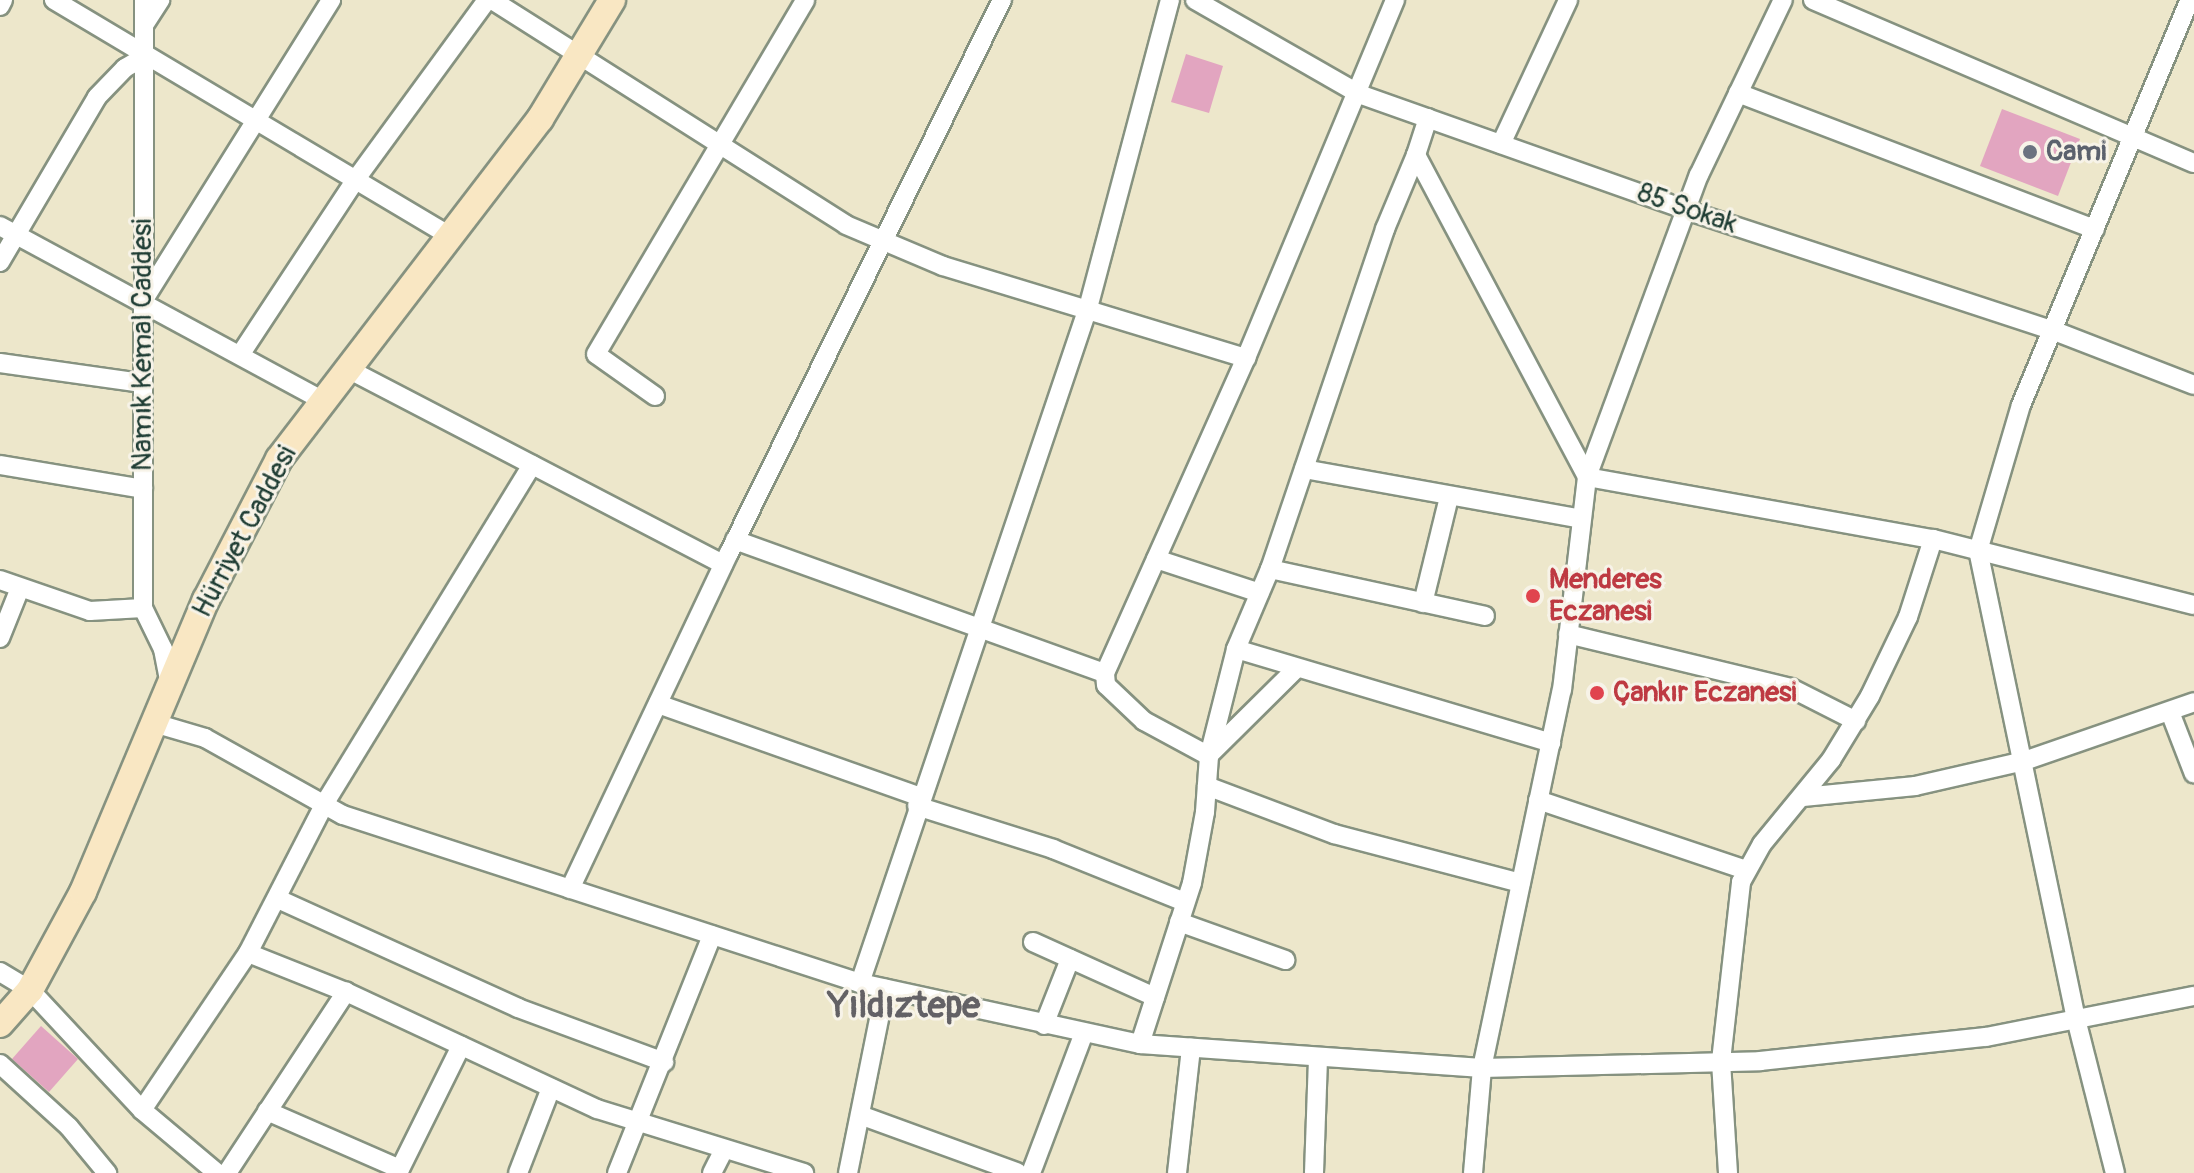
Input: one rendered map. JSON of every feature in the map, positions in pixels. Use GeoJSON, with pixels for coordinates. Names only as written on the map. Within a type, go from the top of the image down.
{"type":"FeatureCollection","features":[{"type":"Feature","properties":{"kind":"street"},"geometry":{"type":"LineString","coordinates":[[0,6],[3,0]]}},
{"type":"Feature","properties":{"kind":"street"},"geometry":{"type":"LineString","coordinates":[[54,0],[450,236]]}},
{"type":"Feature","properties":{"kind":"street","name":"Namık Kemal Caddesi"},"geometry":{"type":"LineString","coordinates":[[144,0],[143,608],[163,649],[170,685]]}},
{"type":"Feature","properties":{"kind":"street"},"geometry":{"type":"LineString","coordinates":[[144,25],[160,0]]}},
{"type":"Feature","properties":{"kind":"street"},"geometry":{"type":"LineString","coordinates":[[143,301],[331,0]]}},
{"type":"Feature","properties":{"kind":"street"},"geometry":{"type":"LineString","coordinates":[[240,355],[356,179],[489,0],[846,225],[943,266],[1246,358]]}},
{"type":"Feature","properties":{"kind":"street","name":"Hürriyet Caddesi"},"geometry":{"type":"LineString","coordinates":[[0,1024],[30,990],[83,892],[206,600],[279,459],[540,119],[612,0]]}},
{"type":"Feature","properties":{"kind":"street"},"geometry":{"type":"LineString","coordinates":[[655,396],[596,354],[805,0]]}},
{"type":"Feature","properties":{"kind":"street"},"geometry":{"type":"LineString","coordinates":[[570,889],[723,564],[1002,0]]}},
{"type":"Feature","properties":{"kind":"street"},"geometry":{"type":"LineString","coordinates":[[860,983],[977,627],[1088,308],[1170,0]]}},
{"type":"Feature","properties":{"kind":"street","name":"85 Sokak"},"geometry":{"type":"LineString","coordinates":[[1195,0],[1359,94],[1686,210],[2052,330],[2194,385]]}},
{"type":"Feature","properties":{"kind":"street"},"geometry":{"type":"LineString","coordinates":[[1209,756],[1144,721],[1106,685],[1105,673],[1246,358],[1359,94],[1395,0]]}},
{"type":"Feature","properties":{"kind":"street"},"geometry":{"type":"LineString","coordinates":[[1501,144],[1568,0]]}},
{"type":"Feature","properties":{"kind":"street"},"geometry":{"type":"LineString","coordinates":[[1473,1173],[1482,1068],[1551,743],[1587,477],[1686,210],[1783,0]]}},
{"type":"Feature","properties":{"kind":"street"},"geometry":{"type":"LineString","coordinates":[[1813,0],[2194,163]]}},
{"type":"Feature","properties":{"kind":"street"},"geometry":{"type":"LineString","coordinates":[[2115,1173],[2076,1019],[1978,551],[2021,405],[2188,1]]}},
{"type":"Feature","properties":{"kind":"street"},"geometry":{"type":"LineString","coordinates":[[0,262],[8,230],[97,97],[125,68],[144,54]]}},
{"type":"Feature","properties":{"kind":"street"},"geometry":{"type":"LineString","coordinates":[[1738,93],[2095,229]]}},
{"type":"Feature","properties":{"kind":"street"},"geometry":{"type":"LineString","coordinates":[[1140,1044],[1185,902],[1207,786],[1209,756],[1236,649],[1270,569],[1385,229],[1428,118]]}},
{"type":"Feature","properties":{"kind":"street"},"geometry":{"type":"LineString","coordinates":[[1416,155],[1587,477]]}},
{"type":"Feature","properties":{"kind":"street"},"geometry":{"type":"LineString","coordinates":[[8,230],[323,401]]}},
{"type":"Feature","properties":{"kind":"street"},"geometry":{"type":"LineString","coordinates":[[0,363],[143,383]]}},
{"type":"Feature","properties":{"kind":"street"},"geometry":{"type":"LineString","coordinates":[[348,369],[723,564]]}},
{"type":"Feature","properties":{"kind":"street"},"geometry":{"type":"LineString","coordinates":[[0,465],[143,489]]}},
{"type":"Feature","properties":{"kind":"street"},"geometry":{"type":"LineString","coordinates":[[142,1110],[248,953],[324,805],[532,465]]}},
{"type":"Feature","properties":{"kind":"street"},"geometry":{"type":"LineString","coordinates":[[1304,469],[1582,519]]}},
{"type":"Feature","properties":{"kind":"street"},"geometry":{"type":"LineString","coordinates":[[1587,477],[1933,539],[2194,605]]}},
{"type":"Feature","properties":{"kind":"street"},"geometry":{"type":"LineString","coordinates":[[1423,603],[1449,497]]}},
{"type":"Feature","properties":{"kind":"street"},"geometry":{"type":"LineString","coordinates":[[1728,1173],[1721,1061],[1737,898],[1746,870],[1803,797],[1856,721],[1908,617],[1933,539]]}},
{"type":"Feature","properties":{"kind":"street"},"geometry":{"type":"LineString","coordinates":[[735,540],[1105,673]]}},
{"type":"Feature","properties":{"kind":"street"},"geometry":{"type":"LineString","coordinates":[[1156,559],[1260,593]]}},
{"type":"Feature","properties":{"kind":"street"},"geometry":{"type":"LineString","coordinates":[[1270,569],[1485,616]]}},
{"type":"Feature","properties":{"kind":"street"},"geometry":{"type":"LineString","coordinates":[[0,580],[90,611],[143,608]]}},
{"type":"Feature","properties":{"kind":"street"},"geometry":{"type":"LineString","coordinates":[[0,638],[20,588]]}},
{"type":"Feature","properties":{"kind":"street"},"geometry":{"type":"LineString","coordinates":[[1568,634],[1791,688],[1856,721]]}},
{"type":"Feature","properties":{"kind":"street"},"geometry":{"type":"LineString","coordinates":[[1236,649],[1551,743]]}},
{"type":"Feature","properties":{"kind":"street"},"geometry":{"type":"LineString","coordinates":[[1209,756],[1297,668]]}},
{"type":"Feature","properties":{"kind":"street"},"geometry":{"type":"LineString","coordinates":[[1803,797],[1915,786],[2024,761],[2194,702]]}},
{"type":"Feature","properties":{"kind":"street"},"geometry":{"type":"LineString","coordinates":[[658,704],[1053,849],[1185,902]]}},
{"type":"Feature","properties":{"kind":"street"},"geometry":{"type":"LineString","coordinates":[[2170,712],[2194,774]]}},
{"type":"Feature","properties":{"kind":"street"},"geometry":{"type":"LineString","coordinates":[[154,723],[205,738],[324,805],[570,889],[860,983],[1140,1044],[1482,1068],[1721,1061],[1986,1037],[2194,996]]}},
{"type":"Feature","properties":{"kind":"street"},"geometry":{"type":"LineString","coordinates":[[1207,786],[1334,834],[1521,883]]}},
{"type":"Feature","properties":{"kind":"street"},"geometry":{"type":"LineString","coordinates":[[1538,800],[1746,870]]}},
{"type":"Feature","properties":{"kind":"street"},"geometry":{"type":"LineString","coordinates":[[278,899],[518,1008],[664,1062]]}},
{"type":"Feature","properties":{"kind":"street"},"geometry":{"type":"LineString","coordinates":[[1179,922],[1285,960]]}},
{"type":"Feature","properties":{"kind":"street"},"geometry":{"type":"LineString","coordinates":[[617,1173],[641,1124],[712,935]]}},
{"type":"Feature","properties":{"kind":"street"},"geometry":{"type":"LineString","coordinates":[[1033,942],[1155,997]]}},
{"type":"Feature","properties":{"kind":"street"},"geometry":{"type":"LineString","coordinates":[[248,953],[346,992],[551,1088],[641,1124],[804,1173]]}},
{"type":"Feature","properties":{"kind":"street"},"geometry":{"type":"LineString","coordinates":[[1044,1025],[1070,959]]}},
{"type":"Feature","properties":{"kind":"street"},"geometry":{"type":"LineString","coordinates":[[0,972],[30,990],[196,1166],[217,1173]]}},
{"type":"Feature","properties":{"kind":"street"},"geometry":{"type":"LineString","coordinates":[[848,1173],[885,989]]}},
{"type":"Feature","properties":{"kind":"street"},"geometry":{"type":"LineString","coordinates":[[227,1173],[346,992]]}},
{"type":"Feature","properties":{"kind":"street"},"geometry":{"type":"LineString","coordinates":[[1031,1173],[1084,1033]]}},
{"type":"Feature","properties":{"kind":"street"},"geometry":{"type":"LineString","coordinates":[[267,1111],[399,1171],[461,1046]]}},
{"type":"Feature","properties":{"kind":"street"},"geometry":{"type":"LineString","coordinates":[[1177,1173],[1191,1048]]}},
{"type":"Feature","properties":{"kind":"street"},"geometry":{"type":"LineString","coordinates":[[1314,1173],[1318,1057]]}},
{"type":"Feature","properties":{"kind":"street"},"geometry":{"type":"LineString","coordinates":[[0,1064],[69,1127],[107,1173]]}},
{"type":"Feature","properties":{"kind":"street"},"geometry":{"type":"LineString","coordinates":[[518,1173],[551,1088]]}},
{"type":"Feature","properties":{"kind":"street"},"geometry":{"type":"LineString","coordinates":[[860,1115],[1018,1173]]}},
{"type":"Feature","properties":{"kind":"street"},"geometry":{"type":"LineString","coordinates":[[712,1173],[724,1149]]}},
{"type":"Feature","properties":{"kind":"building"},"geometry":{"type":"Polygon","coordinates":[[[1186,54],[1223,66],[1209,113],[1171,102],[1186,54]]]}},
{"type":"Feature","properties":{"kind":"building","name":"Cami"},"geometry":{"type":"Polygon","coordinates":[[[2002,109],[2080,139],[2058,196],[1980,166],[2002,109]]]}},
{"type":"Feature","properties":{"kind":"building"},"geometry":{"type":"Polygon","coordinates":[[[41,1026],[78,1059],[49,1092],[12,1059],[41,1026]]]}},
{"type":"Feature","properties":{"kind":"place","name":"Cami"},"geometry":{"type":"Point","coordinates":[2030,152]}},
{"type":"Feature","properties":{"kind":"place","name":"Menderes Eczanesi"},"geometry":{"type":"Point","coordinates":[1533,596]}},
{"type":"Feature","properties":{"kind":"place","name":"Çankır Eczanesi"},"geometry":{"type":"Point","coordinates":[1597,693]}},
{"type":"Feature","properties":{"kind":"district","name":"Yıldıztepe"},"geometry":{"type":"Point","coordinates":[904,1006]}}]}
